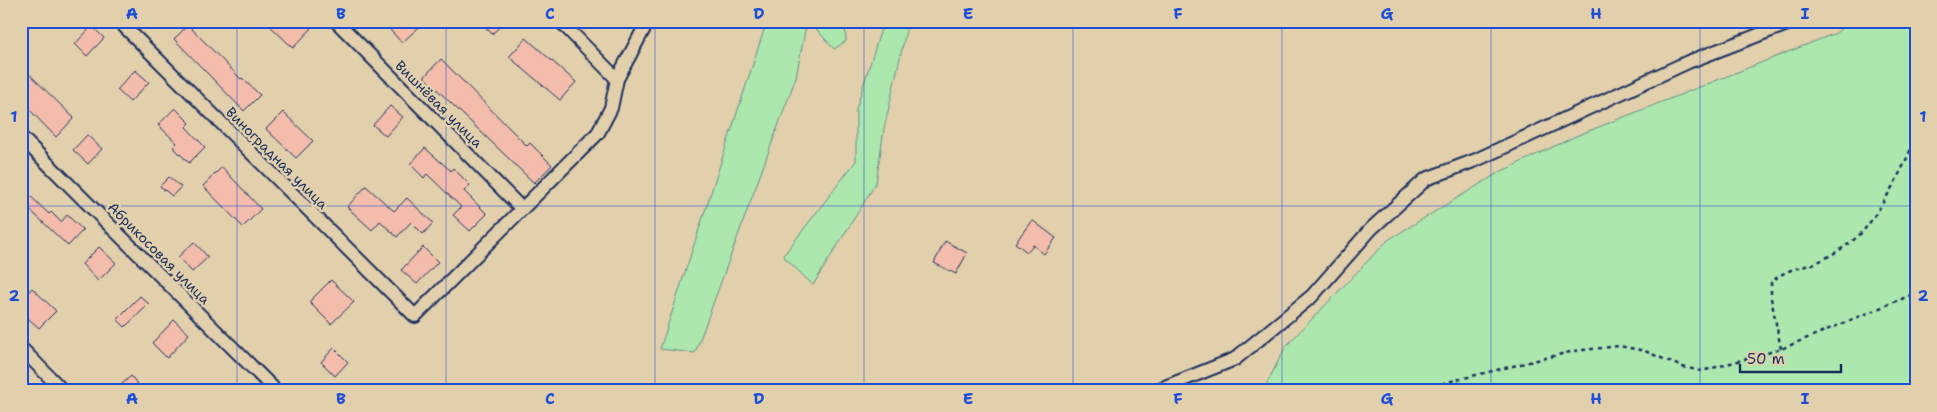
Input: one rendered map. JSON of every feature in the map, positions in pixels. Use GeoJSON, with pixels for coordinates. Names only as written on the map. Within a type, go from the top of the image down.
{"type":"FeatureCollection","features":[{"type":"Feature","properties":{"kind":"street","name":"Виноградная улица"},"geometry":{"type":"LineString","coordinates":[[119,21],[415,316],[522,208]]}},
{"type":"Feature","properties":{"kind":"street","name":"Вишнёвая улица"},"geometry":{"type":"LineString","coordinates":[[336,21],[522,208]]}},
{"type":"Feature","properties":{"kind":"street"},"geometry":{"type":"LineString","coordinates":[[560,21],[617,79]]}},
{"type":"Feature","properties":{"kind":"street"},"geometry":{"type":"LineString","coordinates":[[522,208],[598,132],[611,108],[617,79],[648,21]]}},
{"type":"Feature","properties":{"kind":"street"},"geometry":{"type":"LineString","coordinates":[[1155,391],[1235,359],[1312,296],[1371,229],[1426,179],[1476,160],[1688,62],[1795,21]]}},
{"type":"Feature","properties":{"kind":"street","name":"Абрикосовая улица"},"geometry":{"type":"LineString","coordinates":[[21,137],[276,391]]}},
{"type":"Feature","properties":{"kind":"street"},"geometry":{"type":"LineString","coordinates":[[21,348],[63,391]]}},
{"type":"Feature","properties":{"kind":"path"},"geometry":{"type":"LineString","coordinates":[[1781,349],[1771,298],[1771,283],[1781,272],[1814,264],[1842,250],[1863,231],[1877,211],[1912,148],[1916,134]]}},
{"type":"Feature","properties":{"kind":"path"},"geometry":{"type":"LineString","coordinates":[[1411,391],[1574,351],[1619,346],[1644,351],[1682,367],[1702,372],[1781,349],[1916,293]]}},
{"type":"Feature","properties":{"kind":"green space"},"geometry":{"type":"Polygon","coordinates":[[[767,21],[807,21],[796,77],[695,353],[660,349],[767,21]]]}},
{"type":"Feature","properties":{"kind":"green space"},"geometry":{"type":"Polygon","coordinates":[[[809,21],[845,21],[846,41],[834,49],[809,21]]]}},
{"type":"Feature","properties":{"kind":"green space"},"geometry":{"type":"Polygon","coordinates":[[[880,21],[908,22],[884,129],[876,183],[813,285],[783,256],[856,161],[856,109],[882,26],[880,21]]]}},
{"type":"Feature","properties":{"kind":"green space"},"geometry":{"type":"Polygon","coordinates":[[[1850,21],[1916,21],[1916,391],[1263,391],[1286,346],[1388,240],[1500,172],[1576,136],[1836,33],[1850,21]]]}},
{"type":"Feature","properties":{"kind":"building"},"geometry":{"type":"Polygon","coordinates":[[[265,21],[303,21],[311,29],[293,48],[265,21]]]}},
{"type":"Feature","properties":{"kind":"building"},"geometry":{"type":"Polygon","coordinates":[[[382,21],[425,21],[402,43],[382,21]]]}},
{"type":"Feature","properties":{"kind":"building"},"geometry":{"type":"Polygon","coordinates":[[[480,21],[506,21],[492,34],[480,21]]]}},
{"type":"Feature","properties":{"kind":"building"},"geometry":{"type":"Polygon","coordinates":[[[188,25],[241,79],[260,95],[244,111],[174,39],[188,25]]]}},
{"type":"Feature","properties":{"kind":"building"},"geometry":{"type":"Polygon","coordinates":[[[92,26],[104,38],[87,56],[75,44],[92,26]]]}},
{"type":"Feature","properties":{"kind":"building"},"geometry":{"type":"Polygon","coordinates":[[[526,38],[576,82],[560,100],[509,57],[526,38]]]}},
{"type":"Feature","properties":{"kind":"building"},"geometry":{"type":"Polygon","coordinates":[[[441,59],[527,146],[530,143],[552,165],[534,183],[424,77],[441,59]]]}},
{"type":"Feature","properties":{"kind":"building"},"geometry":{"type":"Polygon","coordinates":[[[21,66],[74,118],[56,137],[21,101],[21,66]]]}},
{"type":"Feature","properties":{"kind":"building"},"geometry":{"type":"Polygon","coordinates":[[[135,70],[149,82],[130,102],[117,90],[135,70]]]}},
{"type":"Feature","properties":{"kind":"building"},"geometry":{"type":"Polygon","coordinates":[[[390,106],[403,117],[386,136],[373,125],[390,106]]]}},
{"type":"Feature","properties":{"kind":"building"},"geometry":{"type":"Polygon","coordinates":[[[175,108],[190,123],[186,127],[205,147],[189,163],[173,147],[177,143],[158,125],[175,108]]]}},
{"type":"Feature","properties":{"kind":"building"},"geometry":{"type":"Polygon","coordinates":[[[283,112],[313,141],[296,158],[266,129],[283,112]]]}},
{"type":"Feature","properties":{"kind":"building"},"geometry":{"type":"Polygon","coordinates":[[[87,135],[102,149],[88,164],[73,150],[87,135]]]}},
{"type":"Feature","properties":{"kind":"building"},"geometry":{"type":"Polygon","coordinates":[[[425,148],[451,171],[453,168],[470,185],[464,191],[487,214],[470,231],[453,215],[461,207],[427,174],[424,178],[410,164],[425,148]]]}},
{"type":"Feature","properties":{"kind":"building"},"geometry":{"type":"Polygon","coordinates":[[[222,167],[261,209],[243,227],[203,186],[222,167]]]}},
{"type":"Feature","properties":{"kind":"building"},"geometry":{"type":"Polygon","coordinates":[[[169,177],[181,187],[172,196],[160,186],[169,177]]]}},
{"type":"Feature","properties":{"kind":"building"},"geometry":{"type":"Polygon","coordinates":[[[366,186],[394,211],[407,198],[433,223],[423,234],[411,222],[397,237],[380,221],[372,230],[347,207],[366,186]]]}},
{"type":"Feature","properties":{"kind":"building"},"geometry":{"type":"Polygon","coordinates":[[[21,187],[49,214],[51,212],[61,222],[67,215],[83,230],[68,246],[29,209],[21,216],[21,187]]]}},
{"type":"Feature","properties":{"kind":"building"},"geometry":{"type":"Polygon","coordinates":[[[1032,220],[1056,238],[1044,254],[1033,245],[1027,252],[1015,243],[1032,220]]]}},
{"type":"Feature","properties":{"kind":"building"},"geometry":{"type":"Polygon","coordinates":[[[945,241],[967,253],[956,274],[934,263],[945,241]]]}},
{"type":"Feature","properties":{"kind":"building"},"geometry":{"type":"Polygon","coordinates":[[[194,242],[208,257],[192,272],[178,257],[194,242]]]}},
{"type":"Feature","properties":{"kind":"building"},"geometry":{"type":"Polygon","coordinates":[[[99,247],[116,263],[98,281],[82,264],[99,247]]]}},
{"type":"Feature","properties":{"kind":"building"},"geometry":{"type":"Polygon","coordinates":[[[423,247],[438,262],[417,284],[401,270],[423,247]]]}},
{"type":"Feature","properties":{"kind":"building"},"geometry":{"type":"Polygon","coordinates":[[[331,280],[354,302],[331,324],[309,302],[331,280]]]}},
{"type":"Feature","properties":{"kind":"building"},"geometry":{"type":"Polygon","coordinates":[[[32,288],[56,311],[39,328],[21,312],[21,300],[32,288]]]}},
{"type":"Feature","properties":{"kind":"building"},"geometry":{"type":"Polygon","coordinates":[[[140,296],[149,304],[125,327],[117,319],[140,296]]]}},
{"type":"Feature","properties":{"kind":"building"},"geometry":{"type":"Polygon","coordinates":[[[174,320],[189,334],[167,358],[152,343],[174,320]]]}},
{"type":"Feature","properties":{"kind":"building"},"geometry":{"type":"Polygon","coordinates":[[[334,348],[348,362],[335,376],[321,362],[334,348]]]}},
{"type":"Feature","properties":{"kind":"building"},"geometry":{"type":"Polygon","coordinates":[[[131,376],[143,391],[114,391],[131,376]]]}}]}
